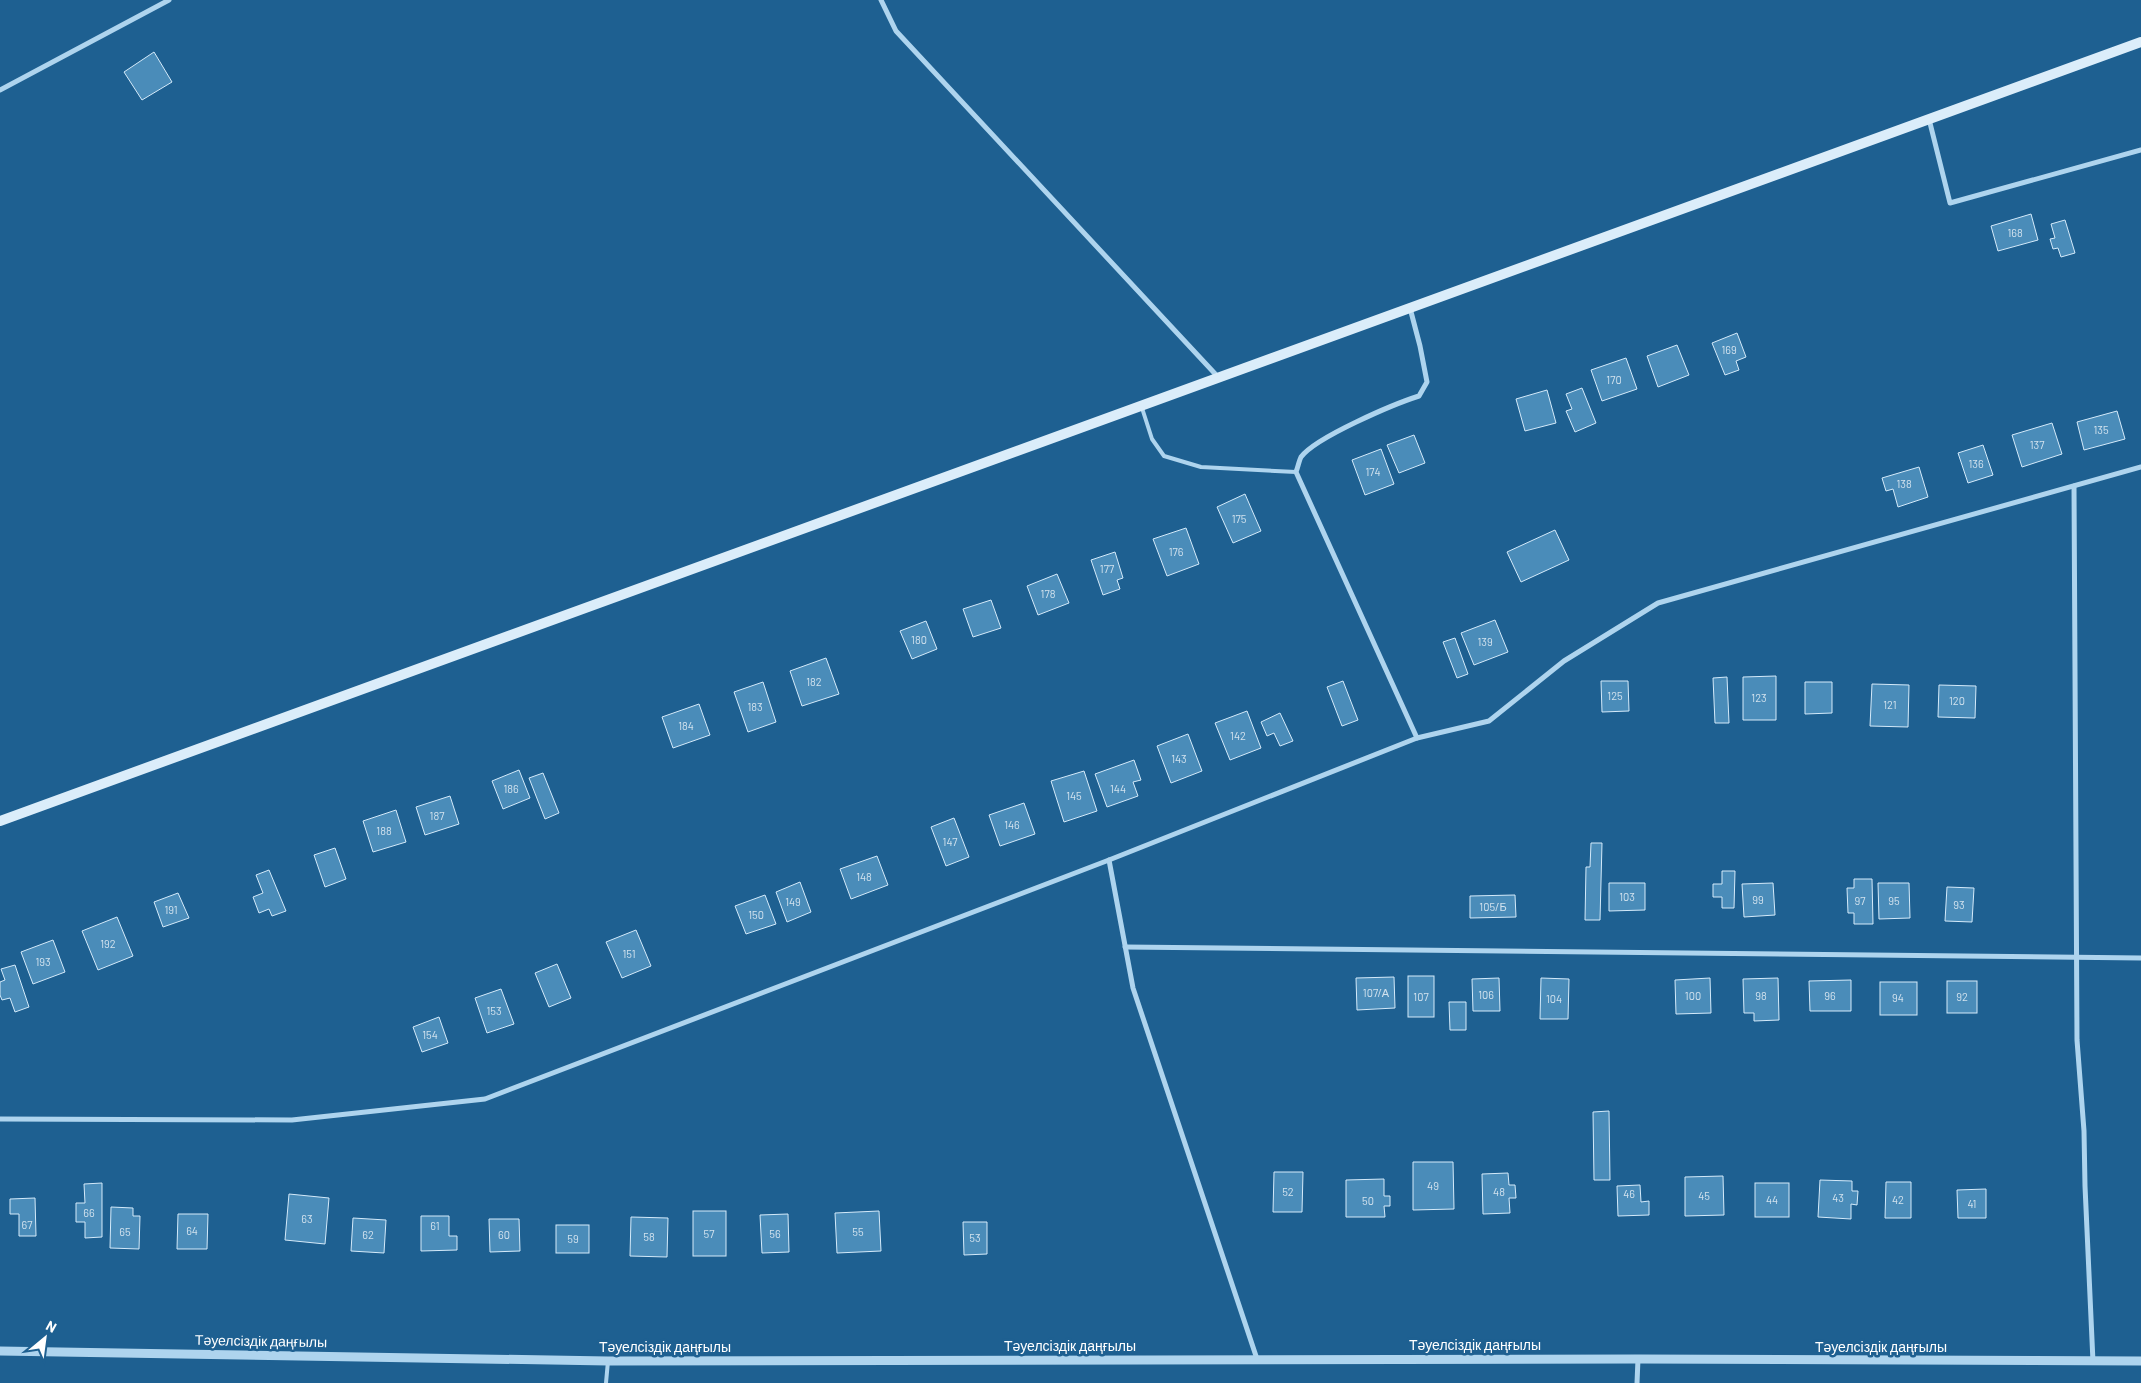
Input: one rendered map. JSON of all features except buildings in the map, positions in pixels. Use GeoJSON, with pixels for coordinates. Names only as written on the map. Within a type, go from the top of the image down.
{"type":"FeatureCollection","features":[{"type":"Feature","properties":{"kind":"main road"},"geometry":{"type":"LineString","coordinates":[[0,821],[2141,42]]}},
{"type":"Feature","properties":{"kind":"street"},"geometry":{"type":"LineString","coordinates":[[0,90],[169,0]]}},
{"type":"Feature","properties":{"kind":"street"},"geometry":{"type":"LineString","coordinates":[[882,0],[896,31],[1219,378]]}},
{"type":"Feature","properties":{"kind":"street"},"geometry":{"type":"LineString","coordinates":[[1929,119],[1950,203],[2141,150]]}},
{"type":"Feature","properties":{"kind":"street"},"geometry":{"type":"LineString","coordinates":[[1410,308],[1427,382],[1419,396],[1321,440],[1301,458],[1296,472],[1417,738]]}},
{"type":"Feature","properties":{"kind":"street"},"geometry":{"type":"LineString","coordinates":[[0,1119],[292,1120],[485,1099],[1109,860],[1417,738],[1489,720],[1564,661],[1658,603],[2141,467]]}},
{"type":"Feature","properties":{"kind":"street"},"geometry":{"type":"LineString","coordinates":[[2074,486],[2077,1040],[2084,1131],[2093,1362]]}},
{"type":"Feature","properties":{"kind":"street"},"geometry":{"type":"LineString","coordinates":[[1109,860],[1133,988],[1257,1360]]}},
{"type":"Feature","properties":{"kind":"street"},"geometry":{"type":"LineString","coordinates":[[1125,947],[1300,947],[2141,958]]}},
{"type":"Feature","properties":{"kind":"street","name":"Тәуелсіздік даңғылы"},"geometry":{"type":"LineString","coordinates":[[0,1351],[608,1361],[1638,1359],[2141,1361]]}},
{"type":"Feature","properties":{"kind":"street"},"geometry":{"type":"LineString","coordinates":[[1637,1383],[1638,1359]]}},
{"type":"Feature","properties":{"kind":"lane"},"geometry":{"type":"LineString","coordinates":[[1142,406],[1152,439],[1164,456],[1201,467],[1296,472]]}},
{"type":"Feature","properties":{"kind":"lane"},"geometry":{"type":"LineString","coordinates":[[606,1383],[608,1361]]}}]}
